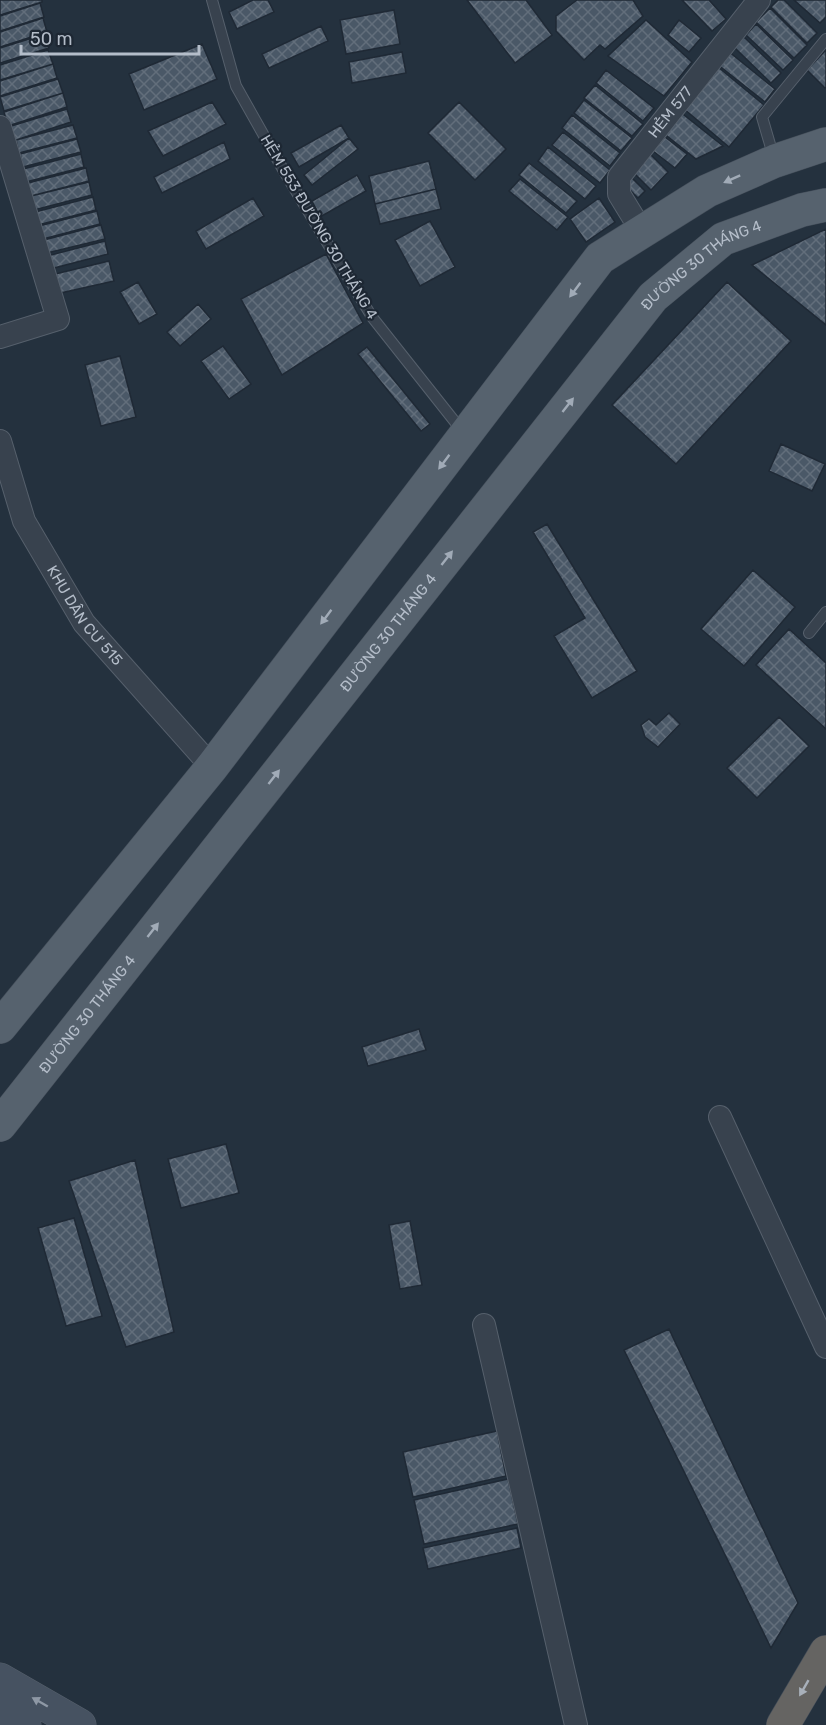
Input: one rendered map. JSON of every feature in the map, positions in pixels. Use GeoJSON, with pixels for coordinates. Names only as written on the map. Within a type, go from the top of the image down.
{"type":"FeatureCollection","features":[{"type":"Feature","properties":{"kind":"highway"},"geometry":{"type":"LineString","coordinates":[[783,1725],[826,1652]]}},
{"type":"Feature","properties":{"kind":"main road"},"geometry":{"type":"LineString","coordinates":[[1,1023],[212,766],[600,258],[707,190],[775,161],[826,144]]}},
{"type":"Feature","properties":{"kind":"main road","name":"ĐƯỜNG 30 THÁNG 4"},"geometry":{"type":"LineString","coordinates":[[0,1125],[653,297],[723,239],[802,210],[826,205]]}},
{"type":"Feature","properties":{"kind":"main road"},"geometry":{"type":"LineString","coordinates":[[0,1679],[80,1725]]}},
{"type":"Feature","properties":{"kind":"main road"},"geometry":{"type":"LineString","coordinates":[[0,1710],[25,1725]]}},
{"type":"Feature","properties":{"kind":"street","name":"HẺM 577"},"geometry":{"type":"LineString","coordinates":[[641,230],[619,194],[619,177],[759,0]]}},
{"type":"Feature","properties":{"kind":"street"},"geometry":{"type":"LineString","coordinates":[[0,337],[58,319],[1,136]]}},
{"type":"Feature","properties":{"kind":"street","name":"KHU DÂN CƯ 515"},"geometry":{"type":"LineString","coordinates":[[0,441],[24,521],[84,623],[212,766]]}},
{"type":"Feature","properties":{"kind":"street"},"geometry":{"type":"LineString","coordinates":[[720,1117],[826,1347]]}},
{"type":"Feature","properties":{"kind":"street"},"geometry":{"type":"LineString","coordinates":[[484,1325],[576,1725]]}},
{"type":"Feature","properties":{"kind":"lane","name":"HẺM 553 ĐƯỜNG 30 THÁNG 4"},"geometry":{"type":"LineString","coordinates":[[212,0],[236,87],[285,173],[372,317],[465,435]]}},
{"type":"Feature","properties":{"kind":"lane"},"geometry":{"type":"LineString","coordinates":[[775,161],[762,117],[826,39]]}},
{"type":"Feature","properties":{"kind":"lane"},"geometry":{"type":"LineString","coordinates":[[809,633],[826,612]]}},
{"type":"Feature","properties":{"kind":"building"},"geometry":{"type":"Polygon","coordinates":[[[0,0],[42,0],[42,2],[0,15],[0,0]]]}},
{"type":"Feature","properties":{"kind":"building"},"geometry":{"type":"Polygon","coordinates":[[[253,0],[268,0],[274,12],[237,29],[229,12],[253,0]]]}},
{"type":"Feature","properties":{"kind":"building"},"geometry":{"type":"Polygon","coordinates":[[[467,0],[526,0],[552,35],[515,63],[467,0]]]}},
{"type":"Feature","properties":{"kind":"building"},"geometry":{"type":"Polygon","coordinates":[[[577,0],[633,0],[643,16],[605,49],[600,45],[584,60],[556,31],[556,16],[577,0]]]}},
{"type":"Feature","properties":{"kind":"building"},"geometry":{"type":"Polygon","coordinates":[[[682,0],[709,0],[726,19],[712,31],[682,0]]]}},
{"type":"Feature","properties":{"kind":"building"},"geometry":{"type":"Polygon","coordinates":[[[778,0],[784,0],[817,33],[807,43],[771,7],[778,0]]]}},
{"type":"Feature","properties":{"kind":"building"},"geometry":{"type":"Polygon","coordinates":[[[794,0],[826,0],[826,17],[820,23],[794,0]]]}},
{"type":"Feature","properties":{"kind":"building"},"geometry":{"type":"Polygon","coordinates":[[[40,3],[44,17],[0,31],[0,16],[40,3]]]}},
{"type":"Feature","properties":{"kind":"building"},"geometry":{"type":"Polygon","coordinates":[[[770,8],[807,45],[794,58],[756,22],[770,8]]]}},
{"type":"Feature","properties":{"kind":"building"},"geometry":{"type":"Polygon","coordinates":[[[394,10],[400,44],[346,54],[340,20],[394,10]]]}},
{"type":"Feature","properties":{"kind":"building"},"geometry":{"type":"Polygon","coordinates":[[[43,18],[47,32],[0,47],[0,32],[43,18]]]}},
{"type":"Feature","properties":{"kind":"building"},"geometry":{"type":"Polygon","coordinates":[[[646,20],[692,62],[664,96],[608,56],[646,20]]]}},
{"type":"Feature","properties":{"kind":"building"},"geometry":{"type":"Polygon","coordinates":[[[679,20],[701,38],[689,52],[668,35],[679,20]]]}},
{"type":"Feature","properties":{"kind":"building"},"geometry":{"type":"Polygon","coordinates":[[[756,24],[793,60],[783,70],[746,35],[756,24]]]}},
{"type":"Feature","properties":{"kind":"building"},"geometry":{"type":"Polygon","coordinates":[[[321,26],[328,41],[269,68],[262,54],[321,26]]]}},
{"type":"Feature","properties":{"kind":"building"},"geometry":{"type":"Polygon","coordinates":[[[45,34],[49,48],[0,63],[0,48],[45,34]]]}},
{"type":"Feature","properties":{"kind":"building"},"geometry":{"type":"Polygon","coordinates":[[[744,37],[781,73],[771,83],[734,47],[744,37]]]}},
{"type":"Feature","properties":{"kind":"building"},"geometry":{"type":"Polygon","coordinates":[[[202,44],[217,79],[144,110],[129,74],[202,44]]]}},
{"type":"Feature","properties":{"kind":"building"},"geometry":{"type":"Polygon","coordinates":[[[48,50],[53,64],[0,80],[0,65],[48,50]]]}},
{"type":"Feature","properties":{"kind":"building"},"geometry":{"type":"Polygon","coordinates":[[[826,50],[826,87],[825,88],[807,70],[826,50]]]}},
{"type":"Feature","properties":{"kind":"building"},"geometry":{"type":"Polygon","coordinates":[[[728,51],[775,89],[765,102],[717,64],[728,51]]]}},
{"type":"Feature","properties":{"kind":"building"},"geometry":{"type":"Polygon","coordinates":[[[402,52],[406,73],[352,83],[349,62],[402,52]]]}},
{"type":"Feature","properties":{"kind":"building"},"geometry":{"type":"Polygon","coordinates":[[[53,64],[57,78],[0,96],[0,81],[53,64]]]}},
{"type":"Feature","properties":{"kind":"building"},"geometry":{"type":"Polygon","coordinates":[[[718,67],[764,105],[729,147],[683,108],[718,67]]]}},
{"type":"Feature","properties":{"kind":"building"},"geometry":{"type":"Polygon","coordinates":[[[606,70],[654,108],[643,121],[596,83],[606,70]]]}},
{"type":"Feature","properties":{"kind":"building"},"geometry":{"type":"Polygon","coordinates":[[[58,79],[63,93],[4,111],[0,97],[58,79]]]}},
{"type":"Feature","properties":{"kind":"building"},"geometry":{"type":"Polygon","coordinates":[[[595,85],[643,124],[632,136],[584,98],[595,85]]]}},
{"type":"Feature","properties":{"kind":"building"},"geometry":{"type":"Polygon","coordinates":[[[63,93],[67,107],[8,126],[4,112],[63,93]]]}},
{"type":"Feature","properties":{"kind":"building"},"geometry":{"type":"Polygon","coordinates":[[[584,100],[632,138],[621,151],[574,113],[584,100]]]}},
{"type":"Feature","properties":{"kind":"building"},"geometry":{"type":"Polygon","coordinates":[[[212,102],[226,124],[163,156],[148,131],[212,102]]]}},
{"type":"Feature","properties":{"kind":"building"},"geometry":{"type":"Polygon","coordinates":[[[459,102],[506,149],[475,180],[428,133],[459,102]]]}},
{"type":"Feature","properties":{"kind":"building"},"geometry":{"type":"Polygon","coordinates":[[[67,109],[71,122],[13,141],[8,127],[67,109]]]}},
{"type":"Feature","properties":{"kind":"building"},"geometry":{"type":"Polygon","coordinates":[[[679,111],[723,146],[696,159],[662,132],[679,111]]]}},
{"type":"Feature","properties":{"kind":"building"},"geometry":{"type":"Polygon","coordinates":[[[572,115],[620,153],[610,166],[562,128],[572,115]]]}},
{"type":"Feature","properties":{"kind":"building"},"geometry":{"type":"Polygon","coordinates":[[[73,125],[77,138],[19,153],[16,140],[73,125]]]}},
{"type":"Feature","properties":{"kind":"building"},"geometry":{"type":"Polygon","coordinates":[[[341,125],[349,138],[299,167],[291,153],[341,125]]]}},
{"type":"Feature","properties":{"kind":"building"},"geometry":{"type":"Polygon","coordinates":[[[563,132],[610,170],[600,183],[552,145],[563,132]]]}},
{"type":"Feature","properties":{"kind":"building"},"geometry":{"type":"Polygon","coordinates":[[[665,137],[687,154],[675,168],[653,151],[665,137]]]}},
{"type":"Feature","properties":{"kind":"building"},"geometry":{"type":"Polygon","coordinates":[[[349,138],[358,149],[312,185],[304,175],[349,138]]]}},
{"type":"Feature","properties":{"kind":"building"},"geometry":{"type":"Polygon","coordinates":[[[77,139],[81,152],[23,167],[20,154],[77,139]]]}},
{"type":"Feature","properties":{"kind":"building"},"geometry":{"type":"Polygon","coordinates":[[[224,142],[230,159],[162,193],[154,177],[224,142]]]}},
{"type":"Feature","properties":{"kind":"building"},"geometry":{"type":"Polygon","coordinates":[[[548,147],[596,186],[585,199],[538,161],[548,147]]]}},
{"type":"Feature","properties":{"kind":"building"},"geometry":{"type":"Polygon","coordinates":[[[81,154],[84,167],[26,182],[23,169],[81,154]]]}},
{"type":"Feature","properties":{"kind":"building"},"geometry":{"type":"Polygon","coordinates":[[[650,154],[668,172],[651,190],[632,171],[650,154]]]}},
{"type":"Feature","properties":{"kind":"building"},"geometry":{"type":"Polygon","coordinates":[[[429,161],[436,189],[375,204],[369,176],[429,161]]]}},
{"type":"Feature","properties":{"kind":"building"},"geometry":{"type":"Polygon","coordinates":[[[529,163],[577,201],[566,213],[519,175],[529,163]]]}},
{"type":"Feature","properties":{"kind":"building"},"geometry":{"type":"Polygon","coordinates":[[[86,168],[89,181],[31,196],[28,183],[86,168]]]}},
{"type":"Feature","properties":{"kind":"building"},"geometry":{"type":"Polygon","coordinates":[[[357,175],[366,191],[320,217],[312,201],[357,175]]]}},
{"type":"Feature","properties":{"kind":"building"},"geometry":{"type":"Polygon","coordinates":[[[630,176],[645,191],[638,198],[625,185],[630,176]]]}},
{"type":"Feature","properties":{"kind":"building"},"geometry":{"type":"Polygon","coordinates":[[[520,179],[568,217],[557,230],[509,191],[520,179]]]}},
{"type":"Feature","properties":{"kind":"building"},"geometry":{"type":"Polygon","coordinates":[[[89,182],[92,195],[34,210],[31,196],[89,182]]]}},
{"type":"Feature","properties":{"kind":"building"},"geometry":{"type":"Polygon","coordinates":[[[436,189],[441,209],[380,224],[375,204],[436,189]]]}},
{"type":"Feature","properties":{"kind":"building"},"geometry":{"type":"Polygon","coordinates":[[[93,197],[96,210],[38,225],[35,212],[93,197]]]}},
{"type":"Feature","properties":{"kind":"building"},"geometry":{"type":"Polygon","coordinates":[[[253,198],[264,216],[206,249],[196,231],[253,198]]]}},
{"type":"Feature","properties":{"kind":"building"},"geometry":{"type":"Polygon","coordinates":[[[599,198],[615,222],[586,242],[570,219],[599,198]]]}},
{"type":"Feature","properties":{"kind":"building"},"geometry":{"type":"Polygon","coordinates":[[[97,211],[100,224],[43,239],[39,226],[97,211]]]}},
{"type":"Feature","properties":{"kind":"building"},"geometry":{"type":"Polygon","coordinates":[[[430,221],[455,267],[420,286],[395,240],[430,221]]]}},
{"type":"Feature","properties":{"kind":"building"},"geometry":{"type":"Polygon","coordinates":[[[101,225],[105,239],[47,253],[44,240],[101,225]]]}},
{"type":"Feature","properties":{"kind":"building"},"geometry":{"type":"Polygon","coordinates":[[[826,229],[826,325],[752,265],[826,229]]]}},
{"type":"Feature","properties":{"kind":"building"},"geometry":{"type":"Polygon","coordinates":[[[105,241],[108,254],[50,269],[47,256],[105,241]]]}},
{"type":"Feature","properties":{"kind":"building"},"geometry":{"type":"Polygon","coordinates":[[[326,254],[363,323],[282,375],[241,299],[326,254]]]}},
{"type":"Feature","properties":{"kind":"building"},"geometry":{"type":"Polygon","coordinates":[[[109,261],[114,281],[56,294],[51,275],[109,261]]]}},
{"type":"Feature","properties":{"kind":"building"},"geometry":{"type":"Polygon","coordinates":[[[138,282],[157,314],[139,324],[120,292],[138,282]]]}},
{"type":"Feature","properties":{"kind":"building"},"geometry":{"type":"Polygon","coordinates":[[[727,282],[791,341],[676,464],[612,405],[727,282]]]}},
{"type":"Feature","properties":{"kind":"building"},"geometry":{"type":"Polygon","coordinates":[[[198,304],[211,319],[180,346],[167,332],[198,304]]]}},
{"type":"Feature","properties":{"kind":"building"},"geometry":{"type":"Polygon","coordinates":[[[223,346],[251,384],[229,399],[201,361],[223,346]]]}},
{"type":"Feature","properties":{"kind":"building"},"geometry":{"type":"Polygon","coordinates":[[[367,347],[430,424],[421,431],[358,354],[367,347]]]}},
{"type":"Feature","properties":{"kind":"building"},"geometry":{"type":"Polygon","coordinates":[[[120,356],[136,417],[101,426],[85,365],[120,356]]]}},
{"type":"Feature","properties":{"kind":"building"},"geometry":{"type":"Polygon","coordinates":[[[781,444],[825,464],[812,491],[769,471],[781,444]]]}},
{"type":"Feature","properties":{"kind":"building"},"geometry":{"type":"Polygon","coordinates":[[[547,524],[637,671],[592,698],[554,636],[585,618],[533,532],[547,524]]]}},
{"type":"Feature","properties":{"kind":"building"},"geometry":{"type":"Polygon","coordinates":[[[753,570],[795,607],[744,666],[701,629],[753,570]]]}},
{"type":"Feature","properties":{"kind":"building"},"geometry":{"type":"Polygon","coordinates":[[[789,629],[826,663],[826,729],[756,665],[789,629]]]}},
{"type":"Feature","properties":{"kind":"building"},"geometry":{"type":"Polygon","coordinates":[[[669,713],[680,724],[658,747],[645,737],[641,725],[649,719],[656,725],[669,713]]]}},
{"type":"Feature","properties":{"kind":"building"},"geometry":{"type":"Polygon","coordinates":[[[779,717],[809,746],[757,798],[727,768],[779,717]]]}},
{"type":"Feature","properties":{"kind":"building"},"geometry":{"type":"Polygon","coordinates":[[[419,1029],[426,1050],[368,1066],[362,1047],[419,1029]]]}},
{"type":"Feature","properties":{"kind":"building"},"geometry":{"type":"Polygon","coordinates":[[[226,1144],[239,1193],[181,1208],[168,1159],[226,1144]]]}},
{"type":"Feature","properties":{"kind":"building"},"geometry":{"type":"Polygon","coordinates":[[[135,1160],[174,1332],[126,1347],[69,1181],[135,1160]]]}},
{"type":"Feature","properties":{"kind":"building"},"geometry":{"type":"Polygon","coordinates":[[[74,1218],[102,1316],[66,1326],[38,1228],[74,1218]]]}},
{"type":"Feature","properties":{"kind":"building"},"geometry":{"type":"Polygon","coordinates":[[[410,1221],[422,1285],[400,1289],[389,1225],[410,1221]]]}},
{"type":"Feature","properties":{"kind":"building"},"geometry":{"type":"Polygon","coordinates":[[[669,1329],[798,1603],[771,1648],[624,1350],[669,1329]]]}},
{"type":"Feature","properties":{"kind":"building"},"geometry":{"type":"Polygon","coordinates":[[[497,1431],[506,1476],[413,1497],[403,1452],[497,1431]]]}},
{"type":"Feature","properties":{"kind":"building"},"geometry":{"type":"Polygon","coordinates":[[[508,1479],[518,1524],[424,1544],[414,1500],[508,1479]]]}},
{"type":"Feature","properties":{"kind":"building"},"geometry":{"type":"Polygon","coordinates":[[[517,1528],[521,1548],[428,1569],[423,1548],[517,1528]]]}}]}
